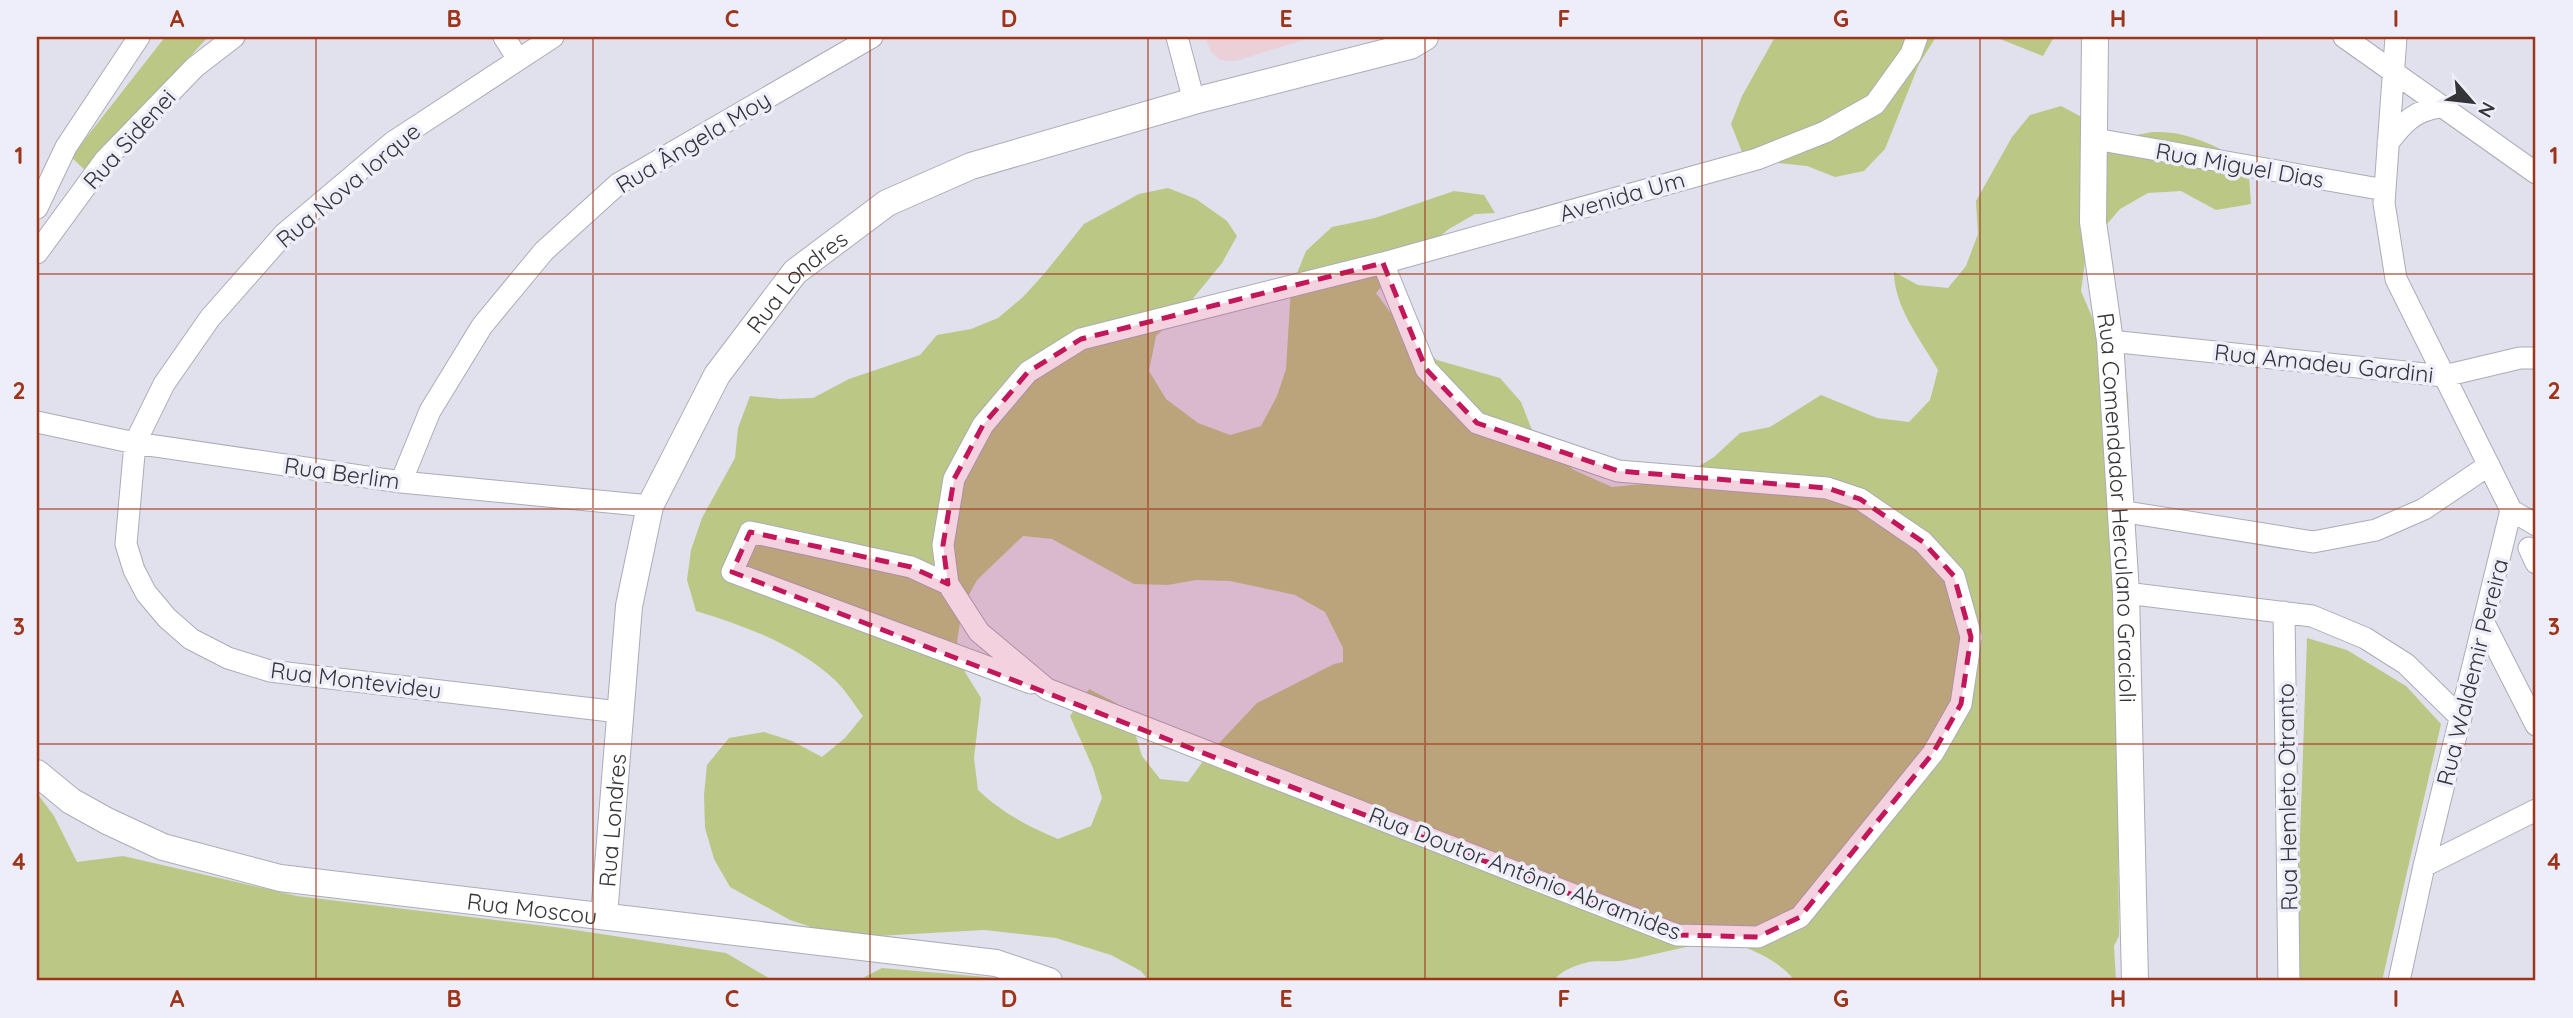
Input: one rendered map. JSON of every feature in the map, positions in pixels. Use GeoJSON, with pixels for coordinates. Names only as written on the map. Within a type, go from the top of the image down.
{"type":"FeatureCollection","features":[{"type":"Feature","properties":{"kind":"street"},"geometry":{"type":"LineString","coordinates":[[59,222],[37,209],[66,147],[139,37]]}},
{"type":"Feature","properties":{"kind":"street","name":"Rua Sidenei"},"geometry":{"type":"LineString","coordinates":[[37,253],[106,160],[195,67],[234,37]]}},
{"type":"Feature","properties":{"kind":"street"},"geometry":{"type":"LineString","coordinates":[[504,37],[518,59]]}},
{"type":"Feature","properties":{"kind":"street","name":"Rua Nova Iorque"},"geometry":{"type":"LineString","coordinates":[[135,443],[164,384],[210,318],[284,234],[393,142],[553,37]]}},
{"type":"Feature","properties":{"kind":"street","name":"Rua Ângela Moy"},"geometry":{"type":"LineString","coordinates":[[401,482],[430,411],[475,336],[544,251],[618,184],[872,37]]}},
{"type":"Feature","properties":{"kind":"street"},"geometry":{"type":"LineString","coordinates":[[1177,37],[1194,101]]}},
{"type":"Feature","properties":{"kind":"street","name":"Rua Londres"},"geometry":{"type":"LineString","coordinates":[[604,916],[629,606],[650,506],[717,375],[795,272],[887,204],[971,166],[1194,101],[1410,46],[1425,37]]}},
{"type":"Feature","properties":{"kind":"street","name":"Avenida Um"},"geometry":{"type":"LineString","coordinates":[[1285,288],[1757,159],[1825,132],[1875,104],[1911,54],[1917,37]]}},
{"type":"Feature","properties":{"kind":"street","name":"Rua Comendador Herculano Gracioli"},"geometry":{"type":"LineString","coordinates":[[2095,37],[2094,222],[2110,341],[2126,593],[2136,981]]}},
{"type":"Feature","properties":{"kind":"street"},"geometry":{"type":"LineString","coordinates":[[2344,37],[2536,173]]}},
{"type":"Feature","properties":{"kind":"street"},"geometry":{"type":"LineString","coordinates":[[2396,37],[2384,203],[2396,279],[2511,510],[2536,525]]}},
{"type":"Feature","properties":{"kind":"street"},"geometry":{"type":"LineString","coordinates":[[2388,143],[2403,123],[2415,114],[2440,107]]}},
{"type":"Feature","properties":{"kind":"street","name":"Rua Miguel Dias"},"geometry":{"type":"LineString","coordinates":[[2095,139],[2385,190]]}},
{"type":"Feature","properties":{"kind":"street"},"geometry":{"type":"LineString","coordinates":[[56,169],[85,187]]}},
{"type":"Feature","properties":{"kind":"street","name":"Rua Doutor Antônio Abramides"},"geometry":{"type":"LineString","coordinates":[[948,584],[911,567],[750,532],[732,572],[1046,689],[1677,936],[1758,937],[1800,917],[1933,753],[1961,704],[1971,637],[1954,576],[1923,542],[1860,499],[1827,488],[1618,471],[1477,423],[1426,369],[1383,263]]}},
{"type":"Feature","properties":{"kind":"street","name":"Rua Doutor Antônio Abramides"},"geometry":{"type":"LineString","coordinates":[[1046,689],[979,632],[948,584],[943,545],[954,479],[983,425],[1028,372],[1081,339],[1285,288]]}},
{"type":"Feature","properties":{"kind":"street","name":"Rua Amadeu Gardini"},"geometry":{"type":"LineString","coordinates":[[2110,341],[2444,376],[2520,358],[2536,358]]}},
{"type":"Feature","properties":{"kind":"street","name":"Rua Berlim"},"geometry":{"type":"LineString","coordinates":[[37,422],[135,443],[401,482],[650,506]]}},
{"type":"Feature","properties":{"kind":"street","name":"Rua Montevideu"},"geometry":{"type":"LineString","coordinates":[[135,443],[126,544],[134,570],[146,593],[167,618],[191,639],[228,658],[270,671],[619,712]]}},
{"type":"Feature","properties":{"kind":"street"},"geometry":{"type":"LineString","coordinates":[[2120,511],[2313,542],[2376,530],[2424,509],[2489,465]]}},
{"type":"Feature","properties":{"kind":"street","name":"Rua Waldemir Pereira"},"geometry":{"type":"LineString","coordinates":[[2399,981],[2424,866],[2511,510]]}},
{"type":"Feature","properties":{"kind":"street"},"geometry":{"type":"LineString","coordinates":[[2126,593],[2312,616],[2365,638],[2406,664],[2460,718]]}},
{"type":"Feature","properties":{"kind":"street","name":"Rua Hemleto Otranto"},"geometry":{"type":"LineString","coordinates":[[2284,612],[2289,981]]}},
{"type":"Feature","properties":{"kind":"street"},"geometry":{"type":"LineString","coordinates":[[2484,623],[2536,725]]}},
{"type":"Feature","properties":{"kind":"street","name":"Rua Moscou"},"geometry":{"type":"LineString","coordinates":[[37,773],[71,800],[107,821],[163,847],[280,878],[996,963],[1049,981]]}},
{"type":"Feature","properties":{"kind":"street"},"geometry":{"type":"LineString","coordinates":[[2424,866],[2536,810]]}},
{"type":"Feature","properties":{"kind":"highlighted area"},"geometry":{"type":"Polygon","coordinates":[[[1383,263],[1426,369],[1477,423],[1618,471],[1827,488],[1860,499],[1923,542],[1954,576],[1971,637],[1961,704],[1933,753],[1800,917],[1758,937],[1677,935],[732,572],[750,532],[911,567],[948,584],[943,545],[954,479],[983,425],[1028,372],[1081,339],[1383,263]]]}},
{"type":"Feature","properties":{"kind":"shaded area"},"geometry":{"type":"Polygon","coordinates":[[[1205,37],[1313,37],[1236,61],[1221,60],[1211,52],[1205,37]]]}},
{"type":"Feature","properties":{"kind":"green space"},"geometry":{"type":"Polygon","coordinates":[[[165,37],[208,37],[85,170],[71,157],[165,37]]]}},
{"type":"Feature","properties":{"kind":"green space"},"geometry":{"type":"Polygon","coordinates":[[[1775,37],[1936,37],[1919,64],[1885,149],[1864,171],[1835,177],[1807,166],[1778,163],[1742,152],[1731,124],[1742,96],[1775,37]]]}},
{"type":"Feature","properties":{"kind":"green space"},"geometry":{"type":"Polygon","coordinates":[[[1995,37],[2054,37],[2043,56],[1995,37]]]}},
{"type":"Feature","properties":{"kind":"green space"},"geometry":{"type":"Polygon","coordinates":[[[2061,106],[2091,122],[2112,141],[2155,132],[2180,134],[2215,147],[2248,164],[2251,204],[2216,210],[2181,191],[2148,193],[2120,209],[2101,231],[2085,261],[2081,291],[2095,324],[2112,353],[2128,394],[2129,427],[2115,522],[2119,936],[2114,946],[2116,981],[1795,981],[1776,963],[1760,954],[1744,947],[1723,943],[1693,946],[1618,961],[1589,962],[1568,969],[1553,981],[1149,981],[1141,971],[1111,955],[1056,938],[984,930],[878,936],[817,929],[790,920],[730,887],[714,859],[705,828],[707,765],[729,738],[764,732],[792,741],[822,757],[845,738],[863,716],[836,681],[805,657],[752,630],[696,611],[687,580],[691,550],[702,518],[735,458],[738,428],[750,396],[813,398],[849,379],[920,355],[937,335],[971,329],[998,318],[1023,297],[1084,224],[1139,194],[1168,188],[1196,199],[1227,221],[1237,236],[1222,263],[1182,312],[1156,336],[1149,371],[1166,399],[1198,423],[1230,435],[1261,426],[1277,396],[1286,369],[1291,288],[1306,251],[1332,227],[1375,218],[1454,191],[1484,195],[1495,213],[1475,214],[1449,229],[1397,270],[1376,293],[1408,336],[1437,360],[1500,378],[1521,402],[1532,430],[1550,452],[1574,470],[1612,487],[1653,483],[1688,473],[1714,457],[1740,433],[1770,427],[1821,395],[1877,418],[1909,422],[1930,400],[1938,370],[1903,310],[1894,272],[1918,285],[1948,288],[1966,266],[1978,234],[1976,201],[2012,137],[2030,115],[2061,106]],[[1023,536],[977,580],[963,606],[957,641],[965,672],[981,698],[974,758],[978,790],[1016,818],[1058,839],[1091,826],[1102,798],[1093,768],[1070,716],[1089,689],[1116,703],[1133,726],[1142,756],[1160,779],[1188,782],[1206,757],[1257,703],[1343,662],[1343,648],[1325,612],[1295,595],[1230,581],[1134,584],[1052,539],[1023,536]]]}},
{"type":"Feature","properties":{"kind":"green space"},"geometry":{"type":"Polygon","coordinates":[[[2307,638],[2347,650],[2406,686],[2441,724],[2382,981],[2295,981],[2307,638]]]}},
{"type":"Feature","properties":{"kind":"green space"},"geometry":{"type":"Polygon","coordinates":[[[37,793],[54,816],[77,862],[123,856],[297,896],[562,928],[726,953],[774,981],[37,981],[37,793]]]}},
{"type":"Feature","properties":{"kind":"green space"},"geometry":{"type":"Polygon","coordinates":[[[882,968],[997,978],[1005,981],[857,981],[882,968]]]}}]}
